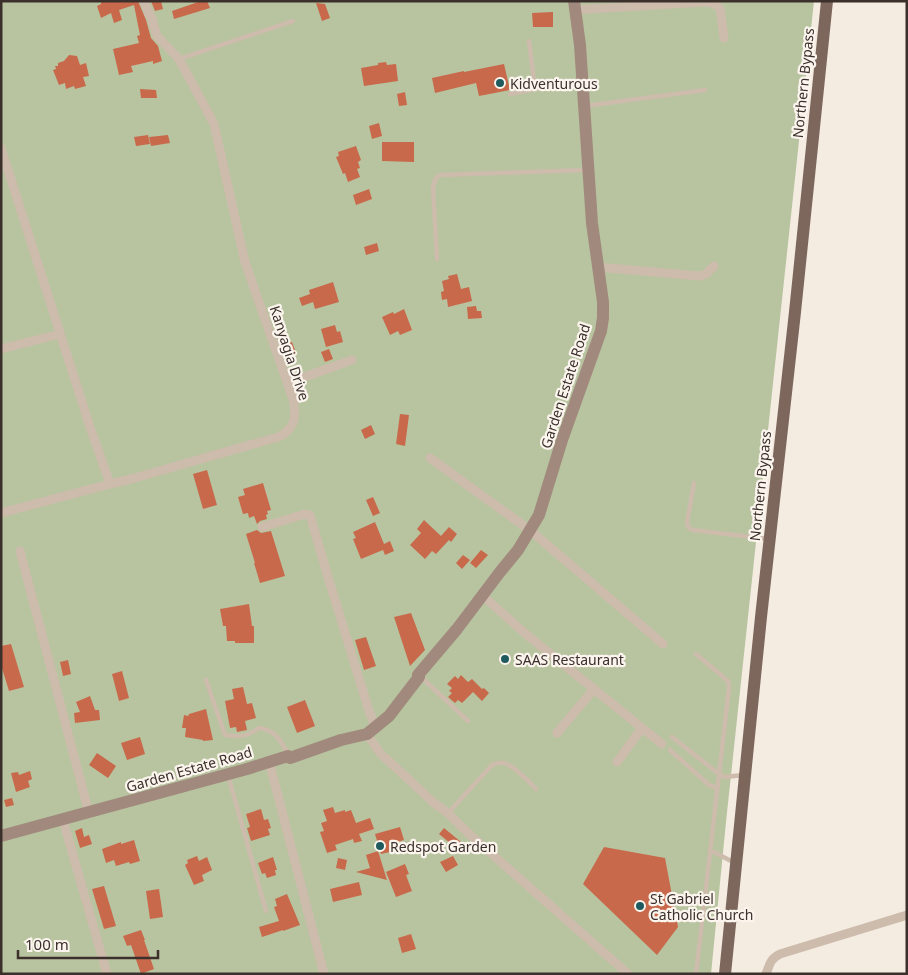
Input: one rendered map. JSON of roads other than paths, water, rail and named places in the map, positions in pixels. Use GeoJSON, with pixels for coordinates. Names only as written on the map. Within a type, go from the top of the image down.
{"type":"FeatureCollection","features":[{"type":"Feature","properties":{"kind":"main road","name":"Northern Bypass"},"geometry":{"type":"LineString","coordinates":[[725,974],[769,539],[795,312],[827,1]]}},
{"type":"Feature","properties":{"kind":"street","name":"Kanyagia Drive"},"geometry":{"type":"LineString","coordinates":[[1,513],[131,479],[270,439],[284,434],[293,424],[295,406],[246,262],[214,124],[179,59],[157,36],[144,1]]}},
{"type":"Feature","properties":{"kind":"street"},"geometry":{"type":"LineString","coordinates":[[572,4],[712,3],[720,8],[724,38]]}},
{"type":"Feature","properties":{"kind":"street","name":"Garden Estate Road"},"geometry":{"type":"LineString","coordinates":[[1,836],[247,769],[269,761],[288,756],[290,758],[341,740],[367,734],[380,724],[398,704],[419,677],[418,675],[435,657],[518,550],[531,531],[544,504],[562,440],[601,331],[603,318],[587,170],[580,45],[572,4]]}},
{"type":"Feature","properties":{"kind":"street"},"geometry":{"type":"LineString","coordinates":[[1,148],[110,484]]}},
{"type":"Feature","properties":{"kind":"street"},"geometry":{"type":"LineString","coordinates":[[597,267],[699,276],[706,274],[714,266]]}},
{"type":"Feature","properties":{"kind":"street"},"geometry":{"type":"LineString","coordinates":[[1,349],[60,334]]}},
{"type":"Feature","properties":{"kind":"street"},"geometry":{"type":"LineString","coordinates":[[288,382],[352,360]]}},
{"type":"Feature","properties":{"kind":"street"},"geometry":{"type":"LineString","coordinates":[[430,458],[531,531],[663,644]]}},
{"type":"Feature","properties":{"kind":"street"},"geometry":{"type":"LineString","coordinates":[[262,527],[306,514],[310,515],[369,711],[373,721],[380,724]]}},
{"type":"Feature","properties":{"kind":"street"},"geometry":{"type":"LineString","coordinates":[[20,551],[89,813]]}},
{"type":"Feature","properties":{"kind":"street"},"geometry":{"type":"LineString","coordinates":[[483,596],[527,635],[662,744]]}},
{"type":"Feature","properties":{"kind":"street"},"geometry":{"type":"LineString","coordinates":[[557,733],[594,689]]}},
{"type":"Feature","properties":{"kind":"street"},"geometry":{"type":"LineString","coordinates":[[617,762],[642,728]]}},
{"type":"Feature","properties":{"kind":"street"},"geometry":{"type":"LineString","coordinates":[[367,734],[380,753],[434,803],[448,813],[468,833],[628,974]]}},
{"type":"Feature","properties":{"kind":"street"},"geometry":{"type":"LineString","coordinates":[[269,761],[324,974]]}},
{"type":"Feature","properties":{"kind":"street"},"geometry":{"type":"LineString","coordinates":[[63,820],[107,974]]}},
{"type":"Feature","properties":{"kind":"street"},"geometry":{"type":"LineString","coordinates":[[766,974],[773,957],[780,954],[907,914]]}},
{"type":"Feature","properties":{"kind":"lane"},"geometry":{"type":"LineString","coordinates":[[179,59],[294,21]]}},
{"type":"Feature","properties":{"kind":"lane"},"geometry":{"type":"LineString","coordinates":[[529,41],[535,89]]}},
{"type":"Feature","properties":{"kind":"lane"},"geometry":{"type":"LineString","coordinates":[[510,94],[581,80]]}},
{"type":"Feature","properties":{"kind":"lane"},"geometry":{"type":"LineString","coordinates":[[583,106],[705,90]]}},
{"type":"Feature","properties":{"kind":"lane"},"geometry":{"type":"LineString","coordinates":[[437,259],[433,187],[436,178],[440,175],[587,170]]}},
{"type":"Feature","properties":{"kind":"lane"},"geometry":{"type":"LineString","coordinates":[[694,483],[687,523],[689,528],[769,539]]}},
{"type":"Feature","properties":{"kind":"lane"},"geometry":{"type":"LineString","coordinates":[[696,654],[728,681],[729,688],[696,974]]}},
{"type":"Feature","properties":{"kind":"lane"},"geometry":{"type":"LineString","coordinates":[[418,675],[468,721]]}},
{"type":"Feature","properties":{"kind":"lane"},"geometry":{"type":"LineString","coordinates":[[206,680],[225,735],[236,737],[251,734],[259,728],[268,730],[279,737],[290,758]]}},
{"type":"Feature","properties":{"kind":"lane"},"geometry":{"type":"LineString","coordinates":[[672,737],[719,774],[725,776],[745,774]]}},
{"type":"Feature","properties":{"kind":"lane"},"geometry":{"type":"LineString","coordinates":[[670,750],[708,785],[717,788]]}},
{"type":"Feature","properties":{"kind":"lane"},"geometry":{"type":"LineString","coordinates":[[448,813],[492,765],[497,762],[509,764],[536,789]]}},
{"type":"Feature","properties":{"kind":"lane"},"geometry":{"type":"LineString","coordinates":[[228,774],[266,911]]}},
{"type":"Feature","properties":{"kind":"lane"},"geometry":{"type":"LineString","coordinates":[[710,850],[736,864]]}},
{"type":"Feature","properties":{"kind":"place","name":"Kidventurous"},"geometry":{"type":"Point","coordinates":[500,83]}},
{"type":"Feature","properties":{"kind":"place","name":"SAAS Restaurant"},"geometry":{"type":"Point","coordinates":[505,659]}},
{"type":"Feature","properties":{"kind":"place","name":"Redspot Garden"},"geometry":{"type":"Point","coordinates":[380,846]}},
{"type":"Feature","properties":{"kind":"place","name":"St Gabriel Catholic Church"},"geometry":{"type":"Point","coordinates":[640,906]}}]}
